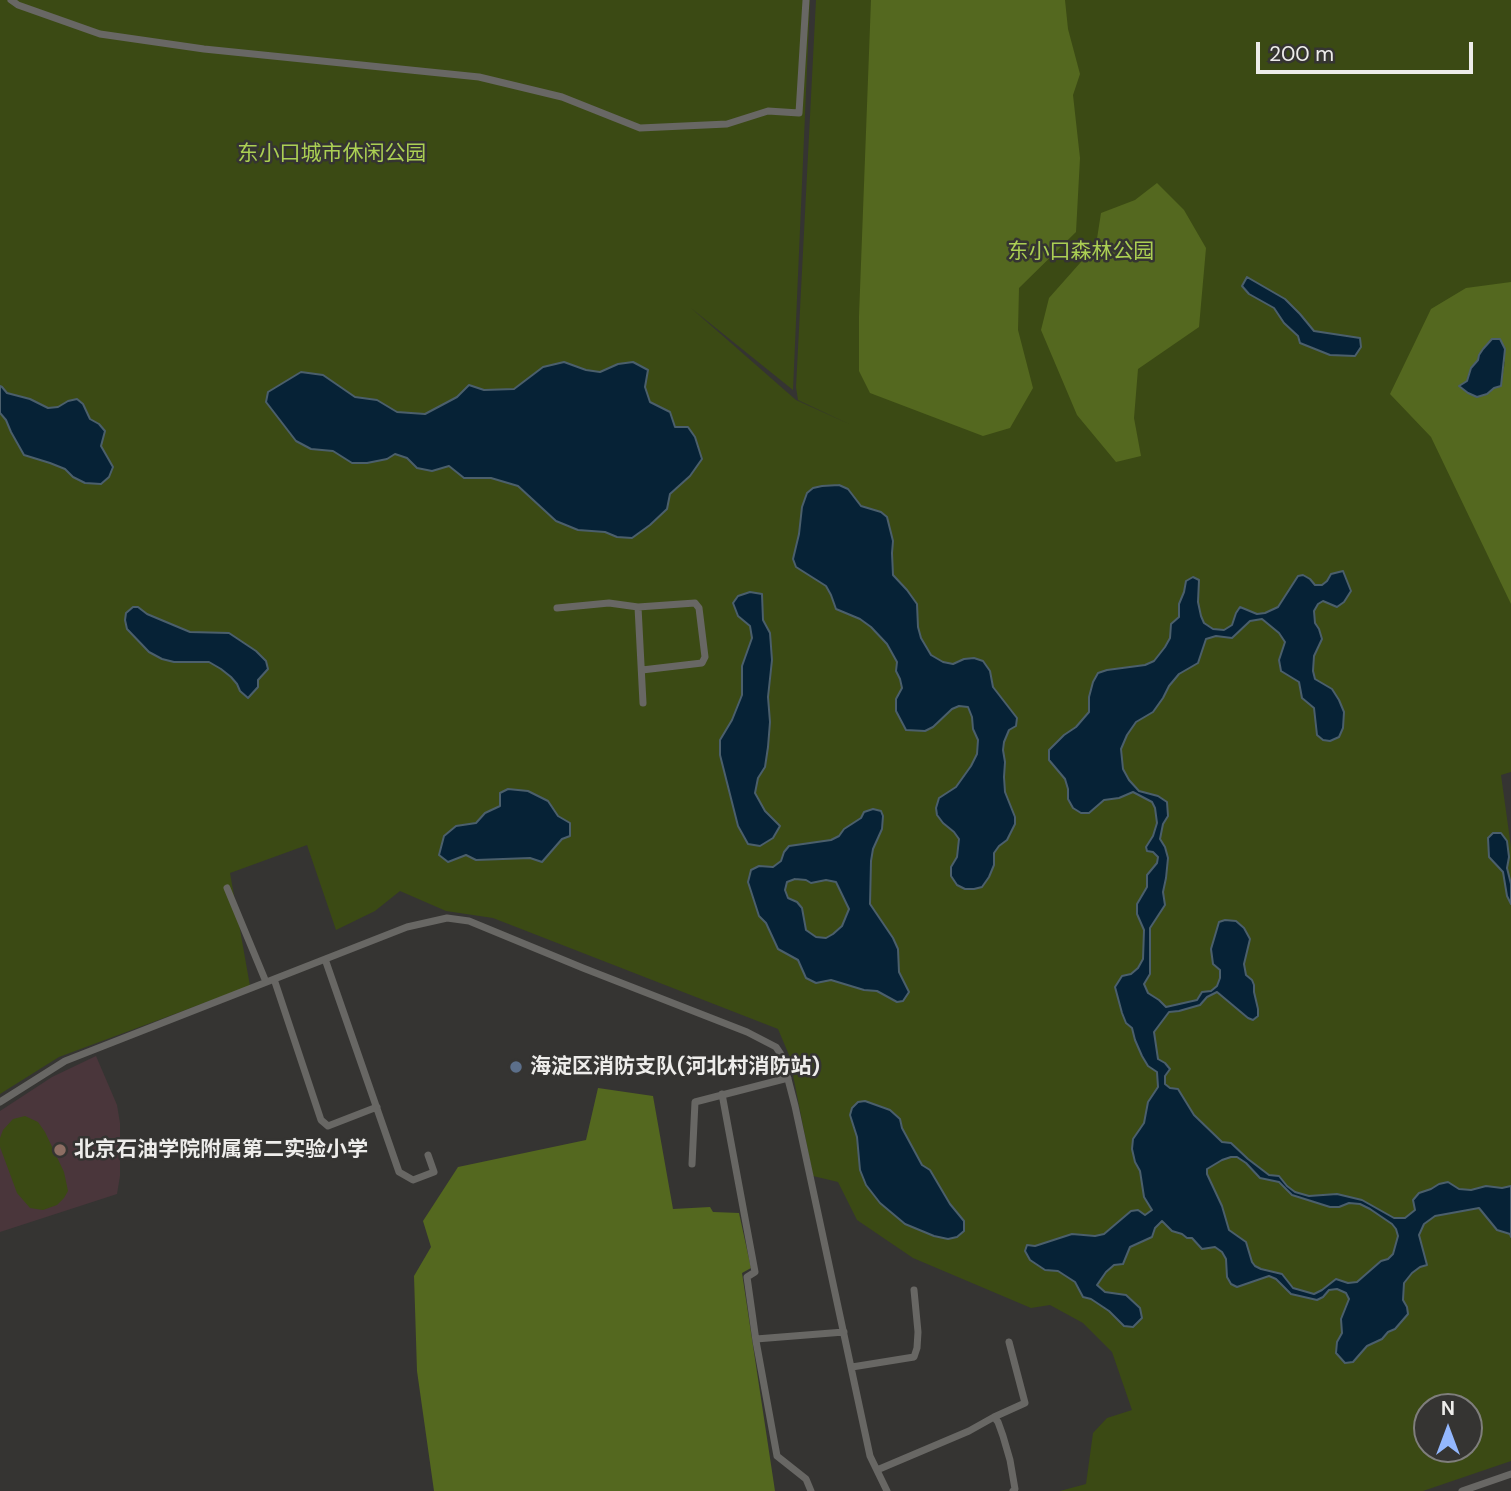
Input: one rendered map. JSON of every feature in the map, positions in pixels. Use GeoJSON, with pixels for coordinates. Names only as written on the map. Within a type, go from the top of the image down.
{"type":"FeatureCollection","features":[{"type":"Feature","properties":{"kind":"street"},"geometry":{"type":"LineString","coordinates":[[11,0],[18,5],[100,34],[240,53],[479,77],[562,97],[640,128],[727,124],[768,111],[800,113],[806,0]]}},
{"type":"Feature","properties":{"kind":"street"},"geometry":{"type":"LineString","coordinates":[[557,608],[609,603],[638,607],[695,603],[699,608],[705,657],[702,663],[642,670]]}},
{"type":"Feature","properties":{"kind":"street"},"geometry":{"type":"LineString","coordinates":[[638,607],[643,703]]}},
{"type":"Feature","properties":{"kind":"street"},"geometry":{"type":"LineString","coordinates":[[227,888],[270,981],[321,1120],[328,1126],[377,1107]]}},
{"type":"Feature","properties":{"kind":"street"},"geometry":{"type":"LineString","coordinates":[[0,1102],[65,1061],[407,927],[447,918],[470,921],[747,1032],[776,1047],[782,1056],[870,1456],[887,1491]]}},
{"type":"Feature","properties":{"kind":"street"},"geometry":{"type":"LineString","coordinates":[[326,959],[399,1172],[413,1180],[434,1172],[428,1154]]}},
{"type":"Feature","properties":{"kind":"street"},"geometry":{"type":"LineString","coordinates":[[692,1164],[695,1102],[788,1078]]}},
{"type":"Feature","properties":{"kind":"street"},"geometry":{"type":"LineString","coordinates":[[722,1094],[755,1272],[747,1277],[777,1456],[806,1479],[810,1491]]}},
{"type":"Feature","properties":{"kind":"street"},"geometry":{"type":"LineString","coordinates":[[852,1367],[914,1357],[918,1332],[914,1290]]}},
{"type":"Feature","properties":{"kind":"street"},"geometry":{"type":"LineString","coordinates":[[756,1339],[844,1332]]}},
{"type":"Feature","properties":{"kind":"street"},"geometry":{"type":"LineString","coordinates":[[877,1470],[969,1431],[1025,1403],[1009,1342]]}},
{"type":"Feature","properties":{"kind":"street"},"geometry":{"type":"LineString","coordinates":[[994,1417],[1010,1460],[1015,1489],[1013,1491]]}},
{"type":"Feature","properties":{"kind":"street"},"geometry":{"type":"LineString","coordinates":[[1462,1491],[1511,1474]]}},
{"type":"Feature","properties":{"kind":"shaded area","name":"北京石油学院附属第二实验小学"},"geometry":{"type":"Polygon","coordinates":[[[96,1056],[117,1105],[120,1123],[120,1176],[117,1194],[0,1232],[0,1111],[52,1077],[96,1056]]]}},
{"type":"Feature","properties":{"kind":"green space"},"geometry":{"type":"Polygon","coordinates":[[[0,0],[810,0],[793,390],[691,308],[796,400],[849,424],[798,400],[796,387],[816,0],[1511,0],[1511,772],[1501,775],[1511,847],[1511,1461],[1423,1491],[1060,1491],[1086,1484],[1093,1433],[1107,1418],[1132,1410],[1112,1352],[1083,1323],[1050,1305],[1031,1308],[913,1258],[857,1220],[838,1182],[813,1176],[789,1055],[778,1029],[493,918],[446,911],[400,891],[375,911],[336,930],[307,845],[230,873],[250,986],[59,1057],[0,1094],[0,0]]]}},
{"type":"Feature","properties":{"kind":"green space"},"geometry":{"type":"Polygon","coordinates":[[[871,0],[1065,0],[1068,29],[1080,74],[1073,95],[1080,158],[1076,232],[1019,288],[1018,330],[1033,388],[1010,428],[983,436],[870,393],[859,371],[871,0]]]}},
{"type":"Feature","properties":{"kind":"green space"},"geometry":{"type":"Polygon","coordinates":[[[1157,183],[1184,210],[1206,248],[1199,327],[1138,369],[1134,418],[1141,456],[1116,462],[1077,415],[1041,330],[1049,298],[1096,245],[1101,213],[1135,200],[1157,183]]]}},
{"type":"Feature","properties":{"kind":"green space"},"geometry":{"type":"Polygon","coordinates":[[[1511,282],[1511,604],[1431,437],[1390,394],[1431,309],[1466,288],[1511,282]],[[1488,345],[1471,368],[1467,381],[1460,385],[1487,394],[1501,386],[1505,362],[1488,345]]]}},
{"type":"Feature","properties":{"kind":"green space"},"geometry":{"type":"Polygon","coordinates":[[[598,1088],[653,1096],[673,1209],[710,1207],[713,1212],[739,1213],[751,1268],[742,1273],[775,1491],[434,1491],[417,1371],[414,1276],[431,1247],[423,1221],[458,1167],[586,1140],[598,1088]]]}},
{"type":"Feature","properties":{"kind":"green space"},"geometry":{"type":"Polygon","coordinates":[[[25,1116],[38,1122],[45,1132],[64,1172],[68,1191],[57,1205],[43,1210],[30,1208],[17,1193],[0,1147],[3,1130],[13,1119],[25,1116]]]}},
{"type":"Feature","properties":{"kind":"water"},"geometry":{"type":"Polygon","coordinates":[[[1247,277],[1285,299],[1314,331],[1360,338],[1361,347],[1355,356],[1330,355],[1300,343],[1298,336],[1284,323],[1274,308],[1249,294],[1242,286],[1247,277]]]}},
{"type":"Feature","properties":{"kind":"water"},"geometry":{"type":"Polygon","coordinates":[[[1492,339],[1500,339],[1505,349],[1501,386],[1477,397],[1459,386],[1467,381],[1471,368],[1492,339]]]}},
{"type":"Feature","properties":{"kind":"water"},"geometry":{"type":"Polygon","coordinates":[[[564,362],[600,372],[618,364],[633,362],[648,370],[645,387],[650,402],[670,412],[675,427],[688,427],[695,437],[702,459],[690,476],[670,494],[667,509],[632,538],[578,530],[556,521],[518,486],[491,478],[464,478],[449,466],[432,471],[417,468],[407,458],[395,454],[387,459],[352,463],[333,451],[311,449],[296,441],[266,402],[268,392],[301,372],[323,375],[355,397],[377,400],[397,412],[425,414],[457,397],[469,385],[484,390],[514,389],[543,367],[564,362]]]}},
{"type":"Feature","properties":{"kind":"water"},"geometry":{"type":"Polygon","coordinates":[[[0,386],[7,393],[30,399],[48,408],[77,399],[83,404],[90,419],[105,431],[101,446],[113,467],[109,477],[101,484],[85,483],[65,469],[24,455],[0,413],[0,386]]]}},
{"type":"Feature","properties":{"kind":"water"},"geometry":{"type":"Polygon","coordinates":[[[839,485],[848,489],[861,506],[881,512],[887,517],[893,541],[893,575],[917,604],[921,638],[931,655],[953,664],[974,658],[983,661],[990,671],[993,687],[1017,718],[1016,726],[1009,730],[1003,750],[1005,792],[1015,824],[1007,840],[994,853],[994,865],[982,887],[965,889],[957,885],[951,876],[959,839],[937,815],[936,808],[939,798],[956,787],[977,754],[978,740],[968,707],[959,706],[952,709],[925,731],[906,730],[896,711],[896,699],[902,688],[896,671],[897,662],[887,644],[860,619],[836,609],[826,586],[796,567],[793,559],[807,493],[813,488],[839,485]]]}},
{"type":"Feature","properties":{"kind":"water"},"geometry":{"type":"Polygon","coordinates":[[[1343,571],[1351,591],[1337,607],[1323,601],[1314,611],[1315,623],[1322,639],[1314,656],[1313,671],[1315,679],[1332,689],[1344,712],[1343,728],[1339,737],[1330,741],[1317,735],[1314,708],[1302,698],[1299,682],[1281,671],[1279,660],[1285,642],[1279,633],[1262,619],[1250,621],[1232,638],[1216,636],[1206,639],[1198,663],[1179,674],[1153,712],[1136,722],[1121,749],[1123,769],[1129,780],[1139,791],[1158,796],[1167,802],[1168,816],[1160,839],[1168,858],[1163,892],[1165,905],[1150,928],[1150,974],[1144,984],[1148,993],[1166,1007],[1197,1000],[1202,992],[1211,991],[1217,986],[1220,970],[1213,964],[1211,949],[1219,922],[1236,921],[1250,939],[1244,964],[1246,975],[1254,985],[1258,1016],[1253,1020],[1248,1018],[1217,992],[1207,997],[1200,1005],[1169,1012],[1154,1032],[1158,1059],[1170,1069],[1165,1076],[1165,1084],[1178,1089],[1194,1115],[1222,1142],[1231,1143],[1269,1175],[1279,1176],[1295,1192],[1309,1196],[1337,1194],[1362,1200],[1394,1218],[1405,1218],[1415,1210],[1413,1200],[1419,1193],[1439,1184],[1448,1182],[1459,1189],[1471,1190],[1486,1186],[1511,1186],[1511,1237],[1510,1234],[1497,1230],[1479,1208],[1435,1216],[1424,1224],[1419,1235],[1427,1265],[1412,1273],[1404,1283],[1403,1300],[1408,1314],[1395,1329],[1367,1346],[1353,1362],[1345,1363],[1336,1353],[1337,1342],[1342,1333],[1341,1319],[1349,1299],[1346,1293],[1337,1289],[1329,1290],[1317,1300],[1291,1294],[1276,1279],[1269,1276],[1237,1287],[1231,1284],[1227,1277],[1226,1259],[1222,1252],[1215,1247],[1202,1249],[1192,1238],[1172,1231],[1162,1221],[1155,1228],[1152,1237],[1130,1247],[1123,1264],[1114,1265],[1097,1285],[1105,1292],[1126,1295],[1140,1308],[1142,1318],[1133,1327],[1124,1326],[1109,1311],[1083,1297],[1075,1282],[1058,1271],[1045,1270],[1030,1260],[1025,1251],[1027,1245],[1035,1246],[1072,1234],[1104,1234],[1131,1211],[1138,1210],[1145,1215],[1152,1210],[1144,1197],[1140,1171],[1132,1149],[1133,1139],[1144,1123],[1148,1102],[1158,1087],[1157,1072],[1148,1066],[1142,1056],[1132,1028],[1126,1023],[1122,1013],[1115,987],[1122,976],[1131,974],[1138,968],[1143,959],[1144,930],[1137,914],[1137,904],[1147,887],[1147,875],[1157,863],[1158,857],[1147,851],[1146,847],[1157,823],[1155,808],[1152,802],[1133,792],[1104,800],[1089,813],[1081,813],[1073,808],[1068,799],[1065,779],[1049,760],[1049,750],[1089,712],[1089,697],[1098,673],[1154,661],[1170,638],[1171,624],[1179,617],[1179,604],[1186,581],[1193,577],[1199,580],[1198,602],[1204,623],[1213,629],[1224,630],[1232,625],[1240,607],[1257,614],[1278,607],[1298,576],[1303,575],[1315,585],[1322,585],[1331,574],[1343,571]],[[1237,1157],[1222,1160],[1207,1169],[1207,1174],[1222,1206],[1229,1230],[1246,1242],[1255,1266],[1282,1274],[1293,1288],[1314,1294],[1336,1279],[1348,1283],[1357,1282],[1393,1254],[1398,1236],[1396,1229],[1370,1209],[1349,1203],[1330,1207],[1292,1195],[1279,1182],[1260,1178],[1237,1157]]]}},
{"type":"Feature","properties":{"kind":"water"},"geometry":{"type":"Polygon","coordinates":[[[750,592],[762,594],[763,620],[770,633],[772,660],[768,697],[768,747],[765,767],[758,778],[755,793],[765,811],[780,826],[773,838],[760,846],[748,844],[738,826],[720,755],[720,740],[742,695],[742,666],[752,638],[750,626],[738,616],[733,603],[738,596],[750,592]]]}},
{"type":"Feature","properties":{"kind":"water"},"geometry":{"type":"Polygon","coordinates":[[[133,607],[190,632],[229,633],[256,651],[266,661],[268,669],[248,698],[231,677],[209,662],[174,662],[162,659],[149,652],[127,629],[126,613],[133,607]]]}},
{"type":"Feature","properties":{"kind":"water"},"geometry":{"type":"Polygon","coordinates":[[[508,789],[528,791],[548,801],[558,816],[570,823],[570,836],[562,839],[542,862],[530,858],[476,860],[466,855],[448,862],[439,855],[444,836],[456,826],[476,823],[485,813],[500,806],[500,793],[508,789]]]}},
{"type":"Feature","properties":{"kind":"water"},"geometry":{"type":"Polygon","coordinates":[[[873,809],[881,811],[883,816],[882,829],[871,861],[870,904],[898,949],[899,972],[909,992],[903,1001],[897,1002],[877,991],[831,980],[816,983],[806,978],[798,960],[778,949],[766,923],[759,916],[748,882],[751,870],[759,866],[773,867],[781,861],[789,846],[831,840],[861,818],[864,812],[873,809]],[[795,879],[787,882],[785,890],[788,898],[802,908],[806,930],[816,937],[826,938],[842,926],[849,909],[836,882],[826,880],[811,883],[795,879]]]}},
{"type":"Feature","properties":{"kind":"water"},"geometry":{"type":"Polygon","coordinates":[[[1493,833],[1501,833],[1507,841],[1511,904],[1503,872],[1489,857],[1488,838],[1493,833]]]}},
{"type":"Feature","properties":{"kind":"water"},"geometry":{"type":"Polygon","coordinates":[[[865,1101],[890,1110],[900,1119],[922,1165],[930,1170],[950,1204],[964,1221],[964,1231],[957,1237],[948,1239],[934,1236],[905,1224],[880,1203],[866,1185],[860,1170],[857,1137],[850,1115],[858,1102],[865,1101]]]}},
{"type":"Feature","properties":{"kind":"place","name":"海淀区消防支队(河北村消防站)"},"geometry":{"type":"Point","coordinates":[516,1067]}},
{"type":"Feature","properties":{"kind":"place","name":"北京石油学院附属第二实验小学"},"geometry":{"type":"Point","coordinates":[60,1150]}},
{"type":"Feature","properties":{"kind":"park label","name":"东小口城市休闲公园"},"geometry":{"type":"Point","coordinates":[332,154]}},
{"type":"Feature","properties":{"kind":"park label","name":"东小口森林公园"},"geometry":{"type":"Point","coordinates":[1081,252]}}]}
